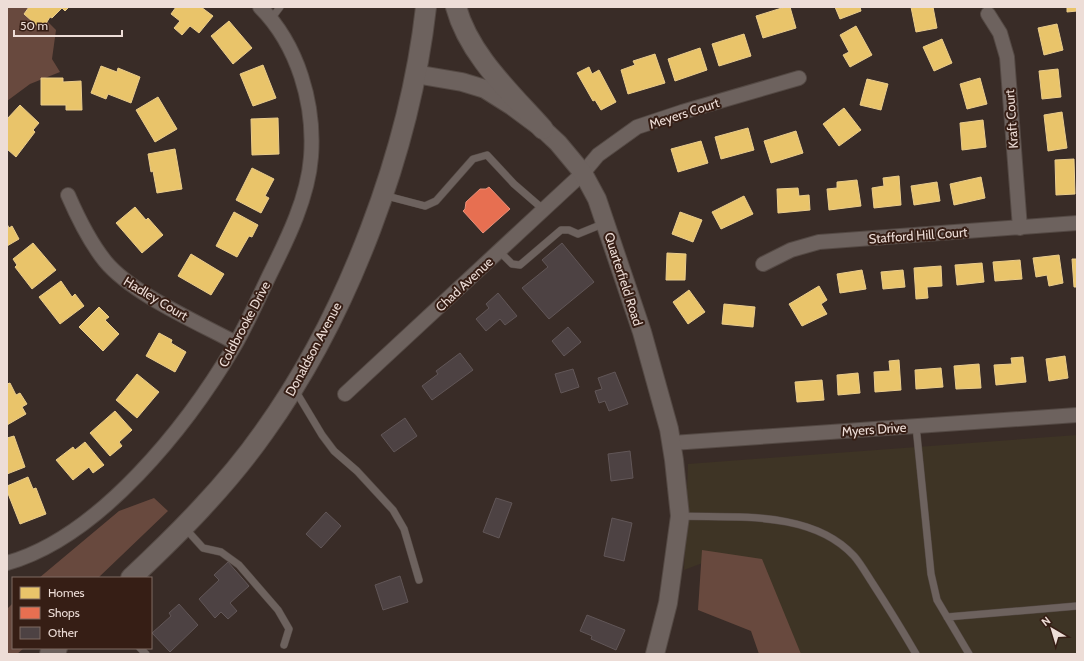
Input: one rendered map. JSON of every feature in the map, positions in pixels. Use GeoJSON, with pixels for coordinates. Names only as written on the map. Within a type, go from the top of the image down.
{"type":"FeatureCollection","features":[{"type":"Feature","properties":{"kind":"main road"},"geometry":{"type":"LineString","coordinates":[[415,74],[426,7]]}},
{"type":"Feature","properties":{"kind":"main road"},"geometry":{"type":"LineString","coordinates":[[456,7],[459,17],[479,53],[543,129]]}},
{"type":"Feature","properties":{"kind":"main road","name":"Donaldson Avenue"},"geometry":{"type":"LineString","coordinates":[[132,577],[184,526],[220,487],[264,433],[294,388],[312,356],[356,264],[382,195],[400,135],[415,74]]}},
{"type":"Feature","properties":{"kind":"street","name":"Coldbrooke Drive"},"geometry":{"type":"LineString","coordinates":[[7,563],[48,546],[79,527],[120,491],[151,458],[193,408],[211,383],[236,343],[277,260],[298,210],[306,184],[311,158],[312,130],[308,103],[301,76],[290,49],[271,19],[260,7]]}},
{"type":"Feature","properties":{"kind":"street","name":"Kraft Court"},"geometry":{"type":"LineString","coordinates":[[988,14],[1000,33],[1007,57],[1020,228]]}},
{"type":"Feature","properties":{"kind":"street","name":"Quarterfield Road"},"geometry":{"type":"LineString","coordinates":[[415,74],[462,82],[484,89],[512,106],[543,129],[583,173],[597,199],[642,332],[672,443],[680,516],[668,603],[655,654]]}},
{"type":"Feature","properties":{"kind":"street","name":"Meyers Court"},"geometry":{"type":"LineString","coordinates":[[583,173],[598,155],[637,127],[682,112],[799,78]]}},
{"type":"Feature","properties":{"kind":"street","name":"Chad Avenue"},"geometry":{"type":"LineString","coordinates":[[345,394],[583,173]]}},
{"type":"Feature","properties":{"kind":"street","name":"Hadley Court"},"geometry":{"type":"LineString","coordinates":[[68,195],[79,220],[94,247],[120,276],[146,294],[236,343]]}},
{"type":"Feature","properties":{"kind":"street","name":"Stafford Hill Court"},"geometry":{"type":"LineString","coordinates":[[763,264],[791,250],[819,242],[1077,223]]}},
{"type":"Feature","properties":{"kind":"street","name":"Myers Drive"},"geometry":{"type":"LineString","coordinates":[[672,443],[1077,415]]}},
{"type":"Feature","properties":{"kind":"lane"},"geometry":{"type":"LineString","coordinates":[[271,19],[280,7]]}},
{"type":"Feature","properties":{"kind":"lane"},"geometry":{"type":"LineString","coordinates":[[382,195],[425,206],[436,201],[473,159],[487,155],[514,184],[544,210]]}},
{"type":"Feature","properties":{"kind":"lane"},"geometry":{"type":"LineString","coordinates":[[499,251],[512,264],[520,265],[561,230],[569,230],[578,234],[606,223]]}},
{"type":"Feature","properties":{"kind":"lane"},"geometry":{"type":"LineString","coordinates":[[294,388],[322,435],[334,451],[356,471],[393,510],[404,529],[419,580]]}},
{"type":"Feature","properties":{"kind":"lane"},"geometry":{"type":"LineString","coordinates":[[916,426],[931,574],[937,600],[969,654]]}},
{"type":"Feature","properties":{"kind":"lane"},"geometry":{"type":"LineString","coordinates":[[680,516],[762,518],[797,523],[829,537],[853,556],[892,613],[916,654]]}},
{"type":"Feature","properties":{"kind":"lane"},"geometry":{"type":"LineString","coordinates":[[184,526],[204,548],[221,552],[239,565],[278,610],[289,629],[284,645]]}},
{"type":"Feature","properties":{"kind":"lane"},"geometry":{"type":"LineString","coordinates":[[947,617],[1077,606]]}},
{"type":"Feature","properties":{"kind":"shaded area"},"geometry":{"type":"Polygon","coordinates":[[[7,7],[33,7],[56,30],[52,59],[60,72],[30,84],[7,101],[7,7]]]}},
{"type":"Feature","properties":{"kind":"shaded area"},"geometry":{"type":"Polygon","coordinates":[[[1077,435],[1077,654],[761,654],[724,555],[684,570],[688,464],[1077,435]]]}},
{"type":"Feature","properties":{"kind":"shaded area"},"geometry":{"type":"Polygon","coordinates":[[[154,498],[168,511],[99,577],[40,577],[119,511],[154,498]]]}},
{"type":"Feature","properties":{"kind":"shaded area"},"geometry":{"type":"Polygon","coordinates":[[[702,550],[762,559],[801,654],[759,654],[751,631],[698,610],[702,550]]]}},
{"type":"Feature","properties":{"kind":"shaded area"},"geometry":{"type":"Polygon","coordinates":[[[12,604],[12,649],[23,649],[17,654],[7,654],[7,609],[12,604]]]}},
{"type":"Feature","properties":{"kind":"building: Homes"},"geometry":{"type":"Polygon","coordinates":[[[29,7],[68,8],[65,11],[62,8],[52,18],[50,17],[42,30],[24,14],[29,7]]]}},
{"type":"Feature","properties":{"kind":"building: Homes"},"geometry":{"type":"Polygon","coordinates":[[[176,7],[201,7],[213,16],[199,33],[190,26],[182,35],[174,28],[180,21],[171,14],[176,7]]]}},
{"type":"Feature","properties":{"kind":"building: Homes"},"geometry":{"type":"Polygon","coordinates":[[[785,7],[790,7],[796,28],[763,38],[756,16],[785,7]]]}},
{"type":"Feature","properties":{"kind":"building: Homes"},"geometry":{"type":"Polygon","coordinates":[[[835,7],[860,7],[861,11],[840,19],[835,7]]]}},
{"type":"Feature","properties":{"kind":"building: Homes"},"geometry":{"type":"Polygon","coordinates":[[[911,7],[933,7],[937,28],[916,32],[911,7]]]}},
{"type":"Feature","properties":{"kind":"building: Homes"},"geometry":{"type":"Polygon","coordinates":[[[1067,7],[1077,7],[1077,11],[1067,12],[1067,7]]]}},
{"type":"Feature","properties":{"kind":"building: Homes"},"geometry":{"type":"Polygon","coordinates":[[[229,21],[252,48],[233,64],[211,36],[229,21]]]}},
{"type":"Feature","properties":{"kind":"building: Homes"},"geometry":{"type":"Polygon","coordinates":[[[1057,24],[1063,50],[1044,55],[1038,28],[1057,24]]]}},
{"type":"Feature","properties":{"kind":"building: Homes"},"geometry":{"type":"Polygon","coordinates":[[[856,26],[872,55],[850,67],[843,55],[849,52],[840,35],[856,26]]]}},
{"type":"Feature","properties":{"kind":"building: Homes"},"geometry":{"type":"Polygon","coordinates":[[[744,34],[751,56],[719,66],[712,44],[744,34]]]}},
{"type":"Feature","properties":{"kind":"building: Homes"},"geometry":{"type":"Polygon","coordinates":[[[942,39],[952,63],[934,71],[923,47],[942,39]]]}},
{"type":"Feature","properties":{"kind":"building: Homes"},"geometry":{"type":"Polygon","coordinates":[[[700,48],[707,70],[675,81],[668,59],[700,48]]]}},
{"type":"Feature","properties":{"kind":"building: Homes"},"geometry":{"type":"Polygon","coordinates":[[[655,54],[665,83],[628,94],[621,70],[635,65],[633,61],[655,54]]]}},
{"type":"Feature","properties":{"kind":"building: Homes"},"geometry":{"type":"Polygon","coordinates":[[[263,65],[276,98],[253,106],[240,74],[263,65]]]}},
{"type":"Feature","properties":{"kind":"building: Homes"},"geometry":{"type":"Polygon","coordinates":[[[101,66],[117,72],[118,68],[140,77],[131,103],[108,94],[106,99],[91,93],[101,66]]]}},
{"type":"Feature","properties":{"kind":"building: Homes"},"geometry":{"type":"Polygon","coordinates":[[[589,67],[592,74],[599,70],[616,102],[601,110],[595,100],[593,101],[577,73],[589,67]]]}},
{"type":"Feature","properties":{"kind":"building: Homes"},"geometry":{"type":"Polygon","coordinates":[[[1058,69],[1061,97],[1042,99],[1039,71],[1058,69]]]}},
{"type":"Feature","properties":{"kind":"building: Homes"},"geometry":{"type":"Polygon","coordinates":[[[41,78],[63,78],[63,82],[81,81],[82,110],[66,110],[66,105],[41,105],[41,78]]]}},
{"type":"Feature","properties":{"kind":"building: Homes"},"geometry":{"type":"Polygon","coordinates":[[[980,78],[987,104],[967,109],[960,84],[980,78]]]}},
{"type":"Feature","properties":{"kind":"building: Homes"},"geometry":{"type":"Polygon","coordinates":[[[867,79],[888,84],[881,110],[860,105],[867,79]]]}},
{"type":"Feature","properties":{"kind":"building: Homes"},"geometry":{"type":"Polygon","coordinates":[[[158,97],[177,129],[155,142],[136,110],[158,97]]]}},
{"type":"Feature","properties":{"kind":"building: Homes"},"geometry":{"type":"Polygon","coordinates":[[[20,105],[39,123],[33,130],[35,132],[16,157],[7,149],[7,119],[20,105]]]}},
{"type":"Feature","properties":{"kind":"building: Homes"},"geometry":{"type":"Polygon","coordinates":[[[844,108],[861,130],[839,146],[823,124],[844,108]]]}},
{"type":"Feature","properties":{"kind":"building: Homes"},"geometry":{"type":"Polygon","coordinates":[[[1062,112],[1067,148],[1048,151],[1044,115],[1062,112]]]}},
{"type":"Feature","properties":{"kind":"building: Homes"},"geometry":{"type":"Polygon","coordinates":[[[278,118],[279,154],[252,155],[251,119],[278,118]]]}},
{"type":"Feature","properties":{"kind":"building: Homes"},"geometry":{"type":"Polygon","coordinates":[[[983,120],[986,147],[962,150],[960,123],[983,120]]]}},
{"type":"Feature","properties":{"kind":"building: Homes"},"geometry":{"type":"Polygon","coordinates":[[[748,128],[754,150],[721,159],[715,137],[748,128]]]}},
{"type":"Feature","properties":{"kind":"building: Homes"},"geometry":{"type":"Polygon","coordinates":[[[796,131],[803,153],[771,163],[764,141],[796,131]]]}},
{"type":"Feature","properties":{"kind":"building: Homes"},"geometry":{"type":"Polygon","coordinates":[[[701,141],[708,163],[678,172],[671,149],[701,141]]]}},
{"type":"Feature","properties":{"kind":"building: Homes"},"geometry":{"type":"Polygon","coordinates":[[[175,149],[182,189],[157,193],[148,154],[175,149]]]}},
{"type":"Feature","properties":{"kind":"building: Homes"},"geometry":{"type":"Polygon","coordinates":[[[1074,159],[1075,194],[1056,195],[1055,160],[1074,159]]]}},
{"type":"Feature","properties":{"kind":"building: Homes"},"geometry":{"type":"Polygon","coordinates":[[[252,168],[274,179],[265,196],[269,198],[261,213],[236,200],[252,168]]]}},
{"type":"Feature","properties":{"kind":"building: Homes"},"geometry":{"type":"Polygon","coordinates":[[[899,176],[901,205],[874,208],[872,188],[884,186],[883,178],[899,176]]]}},
{"type":"Feature","properties":{"kind":"building: Homes"},"geometry":{"type":"Polygon","coordinates":[[[981,177],[985,198],[954,205],[950,184],[981,177]]]}},
{"type":"Feature","properties":{"kind":"building: Homes"},"geometry":{"type":"Polygon","coordinates":[[[857,180],[861,206],[829,210],[827,189],[837,188],[837,182],[857,180]]]}},
{"type":"Feature","properties":{"kind":"building: Homes"},"geometry":{"type":"Polygon","coordinates":[[[937,182],[940,201],[914,205],[911,186],[937,182]]]}},
{"type":"Feature","properties":{"kind":"building: Homes"},"geometry":{"type":"Polygon","coordinates":[[[798,188],[799,196],[809,195],[810,210],[778,213],[777,189],[798,188]]]}},
{"type":"Feature","properties":{"kind":"building: Homes"},"geometry":{"type":"Polygon","coordinates":[[[744,196],[753,214],[721,229],[712,212],[744,196]]]}},
{"type":"Feature","properties":{"kind":"building: Homes"},"geometry":{"type":"Polygon","coordinates":[[[135,207],[146,220],[148,218],[163,235],[142,253],[116,223],[135,207]]]}},
{"type":"Feature","properties":{"kind":"building: Homes"},"geometry":{"type":"Polygon","coordinates":[[[234,212],[258,225],[252,237],[249,236],[237,257],[216,246],[234,212]]]}},
{"type":"Feature","properties":{"kind":"building: Homes"},"geometry":{"type":"Polygon","coordinates":[[[680,212],[702,220],[693,242],[672,234],[680,212]]]}},
{"type":"Feature","properties":{"kind":"building: Homes"},"geometry":{"type":"Polygon","coordinates":[[[7,224],[9,228],[12,226],[19,239],[7,246],[7,224]]]}},
{"type":"Feature","properties":{"kind":"building: Homes"},"geometry":{"type":"Polygon","coordinates":[[[33,243],[56,270],[32,289],[15,267],[17,265],[13,259],[33,243]]]}},
{"type":"Feature","properties":{"kind":"building: Homes"},"geometry":{"type":"Polygon","coordinates":[[[667,253],[686,254],[685,280],[666,280],[667,253]]]}},
{"type":"Feature","properties":{"kind":"building: Homes"},"geometry":{"type":"Polygon","coordinates":[[[191,254],[224,274],[211,295],[178,276],[191,254]]]}},
{"type":"Feature","properties":{"kind":"building: Homes"},"geometry":{"type":"Polygon","coordinates":[[[1059,255],[1063,283],[1049,286],[1047,275],[1036,277],[1033,258],[1059,255]]]}},
{"type":"Feature","properties":{"kind":"building: Homes"},"geometry":{"type":"Polygon","coordinates":[[[1072,259],[1077,259],[1077,287],[1074,287],[1072,259]]]}},
{"type":"Feature","properties":{"kind":"building: Homes"},"geometry":{"type":"Polygon","coordinates":[[[1020,260],[1022,279],[995,281],[993,262],[1020,260]]]}},
{"type":"Feature","properties":{"kind":"building: Homes"},"geometry":{"type":"Polygon","coordinates":[[[982,263],[984,282],[957,285],[955,265],[982,263]]]}},
{"type":"Feature","properties":{"kind":"building: Homes"},"geometry":{"type":"Polygon","coordinates":[[[941,266],[942,286],[927,287],[928,298],[916,299],[914,268],[941,266]]]}},
{"type":"Feature","properties":{"kind":"building: Homes"},"geometry":{"type":"Polygon","coordinates":[[[862,270],[866,289],[840,293],[837,274],[862,270]]]}},
{"type":"Feature","properties":{"kind":"building: Homes"},"geometry":{"type":"Polygon","coordinates":[[[903,270],[905,287],[883,289],[881,272],[903,270]]]}},
{"type":"Feature","properties":{"kind":"building: Homes"},"geometry":{"type":"Polygon","coordinates":[[[61,281],[72,297],[75,294],[84,306],[60,324],[39,297],[61,281]]]}},
{"type":"Feature","properties":{"kind":"building: Homes"},"geometry":{"type":"Polygon","coordinates":[[[819,286],[827,300],[821,304],[827,314],[802,326],[789,304],[819,286]]]}},
{"type":"Feature","properties":{"kind":"building: Homes"},"geometry":{"type":"Polygon","coordinates":[[[689,290],[705,312],[688,324],[673,302],[689,290]]]}},
{"type":"Feature","properties":{"kind":"building: Homes"},"geometry":{"type":"Polygon","coordinates":[[[724,304],[755,307],[753,327],[722,324],[724,304]]]}},
{"type":"Feature","properties":{"kind":"building: Homes"},"geometry":{"type":"Polygon","coordinates":[[[99,307],[109,317],[105,320],[119,334],[103,351],[79,327],[99,307]]]}},
{"type":"Feature","properties":{"kind":"building: Homes"},"geometry":{"type":"Polygon","coordinates":[[[159,333],[172,340],[171,343],[186,352],[175,372],[146,356],[159,333]]]}},
{"type":"Feature","properties":{"kind":"building: Homes"},"geometry":{"type":"Polygon","coordinates":[[[1065,356],[1068,378],[1049,381],[1046,359],[1065,356]]]}},
{"type":"Feature","properties":{"kind":"building: Homes"},"geometry":{"type":"Polygon","coordinates":[[[1023,357],[1026,382],[996,385],[994,365],[1012,364],[1011,358],[1023,357]]]}},
{"type":"Feature","properties":{"kind":"building: Homes"},"geometry":{"type":"Polygon","coordinates":[[[899,360],[901,390],[875,392],[874,372],[890,371],[889,361],[899,360]]]}},
{"type":"Feature","properties":{"kind":"building: Homes"},"geometry":{"type":"Polygon","coordinates":[[[979,364],[981,388],[956,389],[954,366],[979,364]]]}},
{"type":"Feature","properties":{"kind":"building: Homes"},"geometry":{"type":"Polygon","coordinates":[[[941,368],[943,387],[916,389],[915,370],[941,368]]]}},
{"type":"Feature","properties":{"kind":"building: Homes"},"geometry":{"type":"Polygon","coordinates":[[[858,373],[860,393],[838,395],[837,375],[858,373]]]}},
{"type":"Feature","properties":{"kind":"building: Homes"},"geometry":{"type":"Polygon","coordinates":[[[137,374],[159,392],[137,418],[116,400],[137,374]]]}},
{"type":"Feature","properties":{"kind":"building: Homes"},"geometry":{"type":"Polygon","coordinates":[[[822,380],[824,400],[797,402],[795,382],[822,380]]]}},
{"type":"Feature","properties":{"kind":"building: Homes"},"geometry":{"type":"Polygon","coordinates":[[[10,383],[16,395],[20,393],[27,404],[22,407],[26,414],[7,425],[7,384],[10,383]]]}},
{"type":"Feature","properties":{"kind":"building: Homes"},"geometry":{"type":"Polygon","coordinates":[[[115,411],[132,430],[119,442],[122,446],[110,456],[90,433],[115,411]]]}},
{"type":"Feature","properties":{"kind":"building: Homes"},"geometry":{"type":"Polygon","coordinates":[[[14,436],[25,467],[7,474],[7,438],[14,436]]]}},
{"type":"Feature","properties":{"kind":"building: Homes"},"geometry":{"type":"Polygon","coordinates":[[[85,442],[104,465],[93,473],[89,467],[73,480],[56,460],[73,447],[75,450],[85,442]]]}},
{"type":"Feature","properties":{"kind":"building: Homes"},"geometry":{"type":"Polygon","coordinates":[[[28,477],[33,489],[36,488],[46,514],[20,524],[7,491],[7,486],[28,477]]]}},
{"type":"Feature","properties":{"kind":"building: Shops"},"geometry":{"type":"Polygon","coordinates":[[[489,187],[510,209],[483,233],[463,211],[465,209],[466,202],[480,189],[486,189],[489,187]]]}},
{"type":"Feature","properties":{"kind":"building: Other"},"geometry":{"type":"Polygon","coordinates":[[[562,243],[594,282],[549,319],[522,288],[548,267],[542,260],[562,243]]]}},
{"type":"Feature","properties":{"kind":"building: Other"},"geometry":{"type":"Polygon","coordinates":[[[498,293],[517,316],[505,325],[500,319],[486,331],[476,319],[489,308],[486,304],[498,293]]]}},
{"type":"Feature","properties":{"kind":"building: Other"},"geometry":{"type":"Polygon","coordinates":[[[568,327],[581,342],[564,356],[552,341],[568,327]]]}},
{"type":"Feature","properties":{"kind":"building: Other"},"geometry":{"type":"Polygon","coordinates":[[[460,353],[473,370],[432,400],[422,386],[438,374],[436,371],[460,353]]]}},
{"type":"Feature","properties":{"kind":"building: Other"},"geometry":{"type":"Polygon","coordinates":[[[573,369],[579,387],[561,393],[555,374],[573,369]]]}},
{"type":"Feature","properties":{"kind":"building: Other"},"geometry":{"type":"Polygon","coordinates":[[[615,372],[628,404],[609,411],[605,401],[599,403],[595,391],[602,389],[598,378],[615,372]]]}},
{"type":"Feature","properties":{"kind":"building: Other"},"geometry":{"type":"Polygon","coordinates":[[[405,418],[417,436],[394,452],[381,435],[405,418]]]}},
{"type":"Feature","properties":{"kind":"building: Other"},"geometry":{"type":"Polygon","coordinates":[[[630,451],[633,478],[611,481],[608,454],[630,451]]]}},
{"type":"Feature","properties":{"kind":"building: Other"},"geometry":{"type":"Polygon","coordinates":[[[496,498],[512,503],[499,538],[483,532],[496,498]]]}},
{"type":"Feature","properties":{"kind":"building: Other"},"geometry":{"type":"Polygon","coordinates":[[[326,512],[341,526],[321,548],[306,534],[326,512]]]}},
{"type":"Feature","properties":{"kind":"building: Other"},"geometry":{"type":"Polygon","coordinates":[[[612,518],[632,523],[624,561],[604,556],[612,518]]]}},
{"type":"Feature","properties":{"kind":"building: Other"},"geometry":{"type":"Polygon","coordinates":[[[228,562],[249,586],[230,603],[237,611],[228,619],[221,612],[215,618],[199,599],[219,580],[214,575],[228,562]]]}},
{"type":"Feature","properties":{"kind":"building: Other"},"geometry":{"type":"Polygon","coordinates":[[[400,576],[408,602],[383,610],[375,585],[400,576]]]}},
{"type":"Feature","properties":{"kind":"building: Other"},"geometry":{"type":"Polygon","coordinates":[[[179,604],[198,625],[170,652],[152,633],[171,616],[169,613],[179,604]]]}},
{"type":"Feature","properties":{"kind":"building: Other"},"geometry":{"type":"Polygon","coordinates":[[[587,615],[625,630],[616,650],[591,639],[592,636],[580,631],[587,615]]]}}]}
